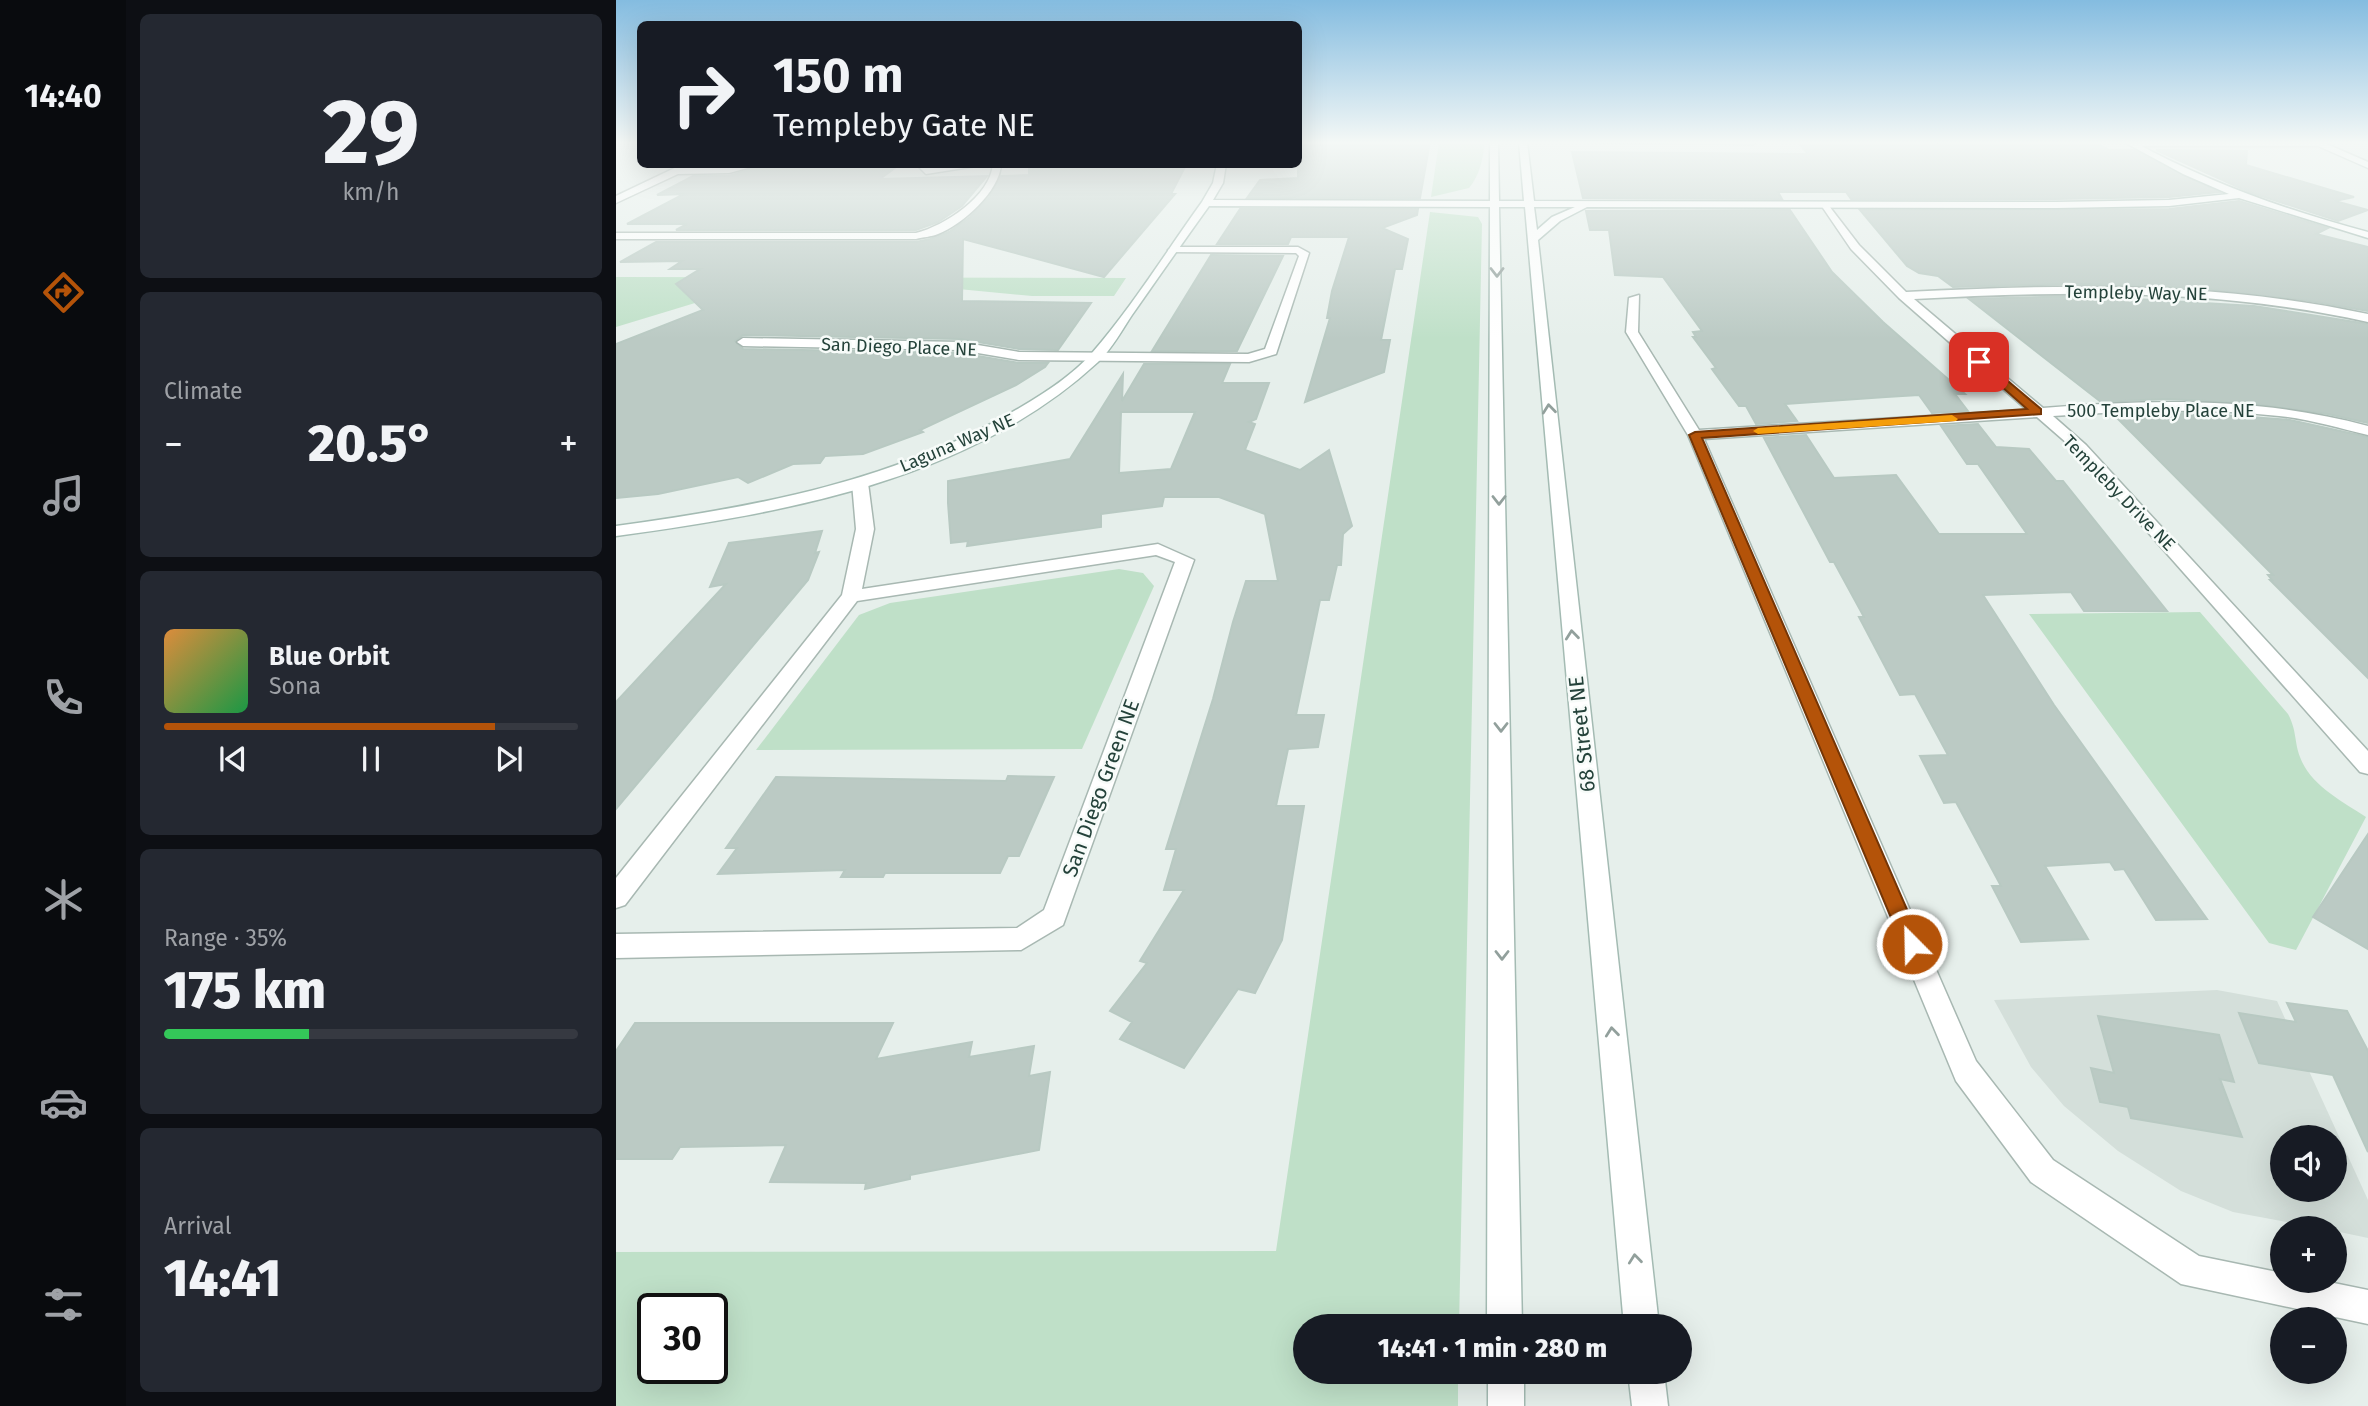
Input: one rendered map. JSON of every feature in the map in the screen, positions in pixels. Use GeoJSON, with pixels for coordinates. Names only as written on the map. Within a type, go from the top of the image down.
{"type":"FeatureCollection","features":[{"type":"Feature","properties":{"kind":"street"},"geometry":{"type":"LineString","coordinates":[[616,236],[916,236],[937,231],[966,208]]}},
{"type":"Feature","properties":{"kind":"street","name":"Laguna Way NE"},"geometry":{"type":"LineString","coordinates":[[616,531],[760,509],[860,483],[948,450],[1018,418],[1075,378],[1096,358],[1203,208]]}},
{"type":"Feature","properties":{"kind":"street"},"geometry":{"type":"LineString","coordinates":[[1496,208],[1505,1314]]}},
{"type":"Feature","properties":{"kind":"street","name":"68 Street NE"},"geometry":{"type":"LineString","coordinates":[[1531,208],[1532,240],[1641,1314]]}},
{"type":"Feature","properties":{"kind":"street"},"geometry":{"type":"LineString","coordinates":[[1532,240],[1556,219],[1584,208]]}},
{"type":"Feature","properties":{"kind":"street","name":"Templeby Drive NE"},"geometry":{"type":"LineString","coordinates":[[1828,208],[1855,247],[1903,296],[2081,448],[2368,766]]}},
{"type":"Feature","properties":{"kind":"street"},"geometry":{"type":"LineString","coordinates":[[2274,208],[2368,235]]}},
{"type":"Feature","properties":{"kind":"street","name":"San Diego Place NE"},"geometry":{"type":"LineString","coordinates":[[743,342],[960,346],[1019,356],[1096,358],[1250,358],[1271,351],[1305,255],[1298,250],[1173,250]]}},
{"type":"Feature","properties":{"kind":"street","name":"Templeby Way NE"},"geometry":{"type":"LineString","coordinates":[[1903,296],[2039,291],[2184,292],[2296,303],[2368,318]]}},
{"type":"Feature","properties":{"kind":"street"},"geometry":{"type":"LineString","coordinates":[[1635,298],[1632,332],[1695,435],[1966,1071],[2042,1171],[2193,1272],[2368,1307]]}},
{"type":"Feature","properties":{"kind":"street","name":"500 Templeby Place NE"},"geometry":{"type":"LineString","coordinates":[[1695,435],[2037,412],[2205,407],[2282,412],[2368,430]]}},
{"type":"Feature","properties":{"kind":"street"},"geometry":{"type":"LineString","coordinates":[[616,897],[851,596],[864,529],[860,483]]}},
{"type":"Feature","properties":{"kind":"street","name":"San Diego Green NE"},"geometry":{"type":"LineString","coordinates":[[616,946],[1021,939],[1054,917],[1185,560],[1158,549],[851,596]]}},
{"type":"Feature","properties":{"kind":"street"},"geometry":{"type":"LineString","coordinates":[[1506,1384],[1506,1406]]}},
{"type":"Feature","properties":{"kind":"street"},"geometry":{"type":"LineString","coordinates":[[1647,1384],[1650,1406]]}},
{"type":"Feature","properties":{"kind":"shaded area"},"geometry":{"type":"Polygon","coordinates":[[[2217,990],[2277,1001],[2334,1125],[2270,1125],[2270,1202],[2347,1202],[2347,1154],[2368,1200],[2368,1238],[2347,1234],[2347,1216],[2270,1216],[2270,1219],[2233,1212],[2181,1191],[2118,1151],[2064,1106],[2031,1067],[1994,1000],[2217,990]]]}},
{"type":"Feature","properties":{"kind":"green space"},"geometry":{"type":"Polygon","coordinates":[[[1430,212],[1478,217],[1482,224],[1459,1314],[1293,1314],[1293,1384],[1458,1384],[1458,1406],[616,1406],[616,1252],[1276,1251],[1430,212]]]}},
{"type":"Feature","properties":{"kind":"green space"},"geometry":{"type":"Polygon","coordinates":[[[616,277],[1126,278],[1114,296],[1032,296],[927,286],[751,286],[616,327],[616,277]]]}},
{"type":"Feature","properties":{"kind":"green space"},"geometry":{"type":"Polygon","coordinates":[[[1119,569],[1143,573],[1154,586],[1082,749],[756,750],[859,615],[890,603],[1119,569]]]}},
{"type":"Feature","properties":{"kind":"green space"},"geometry":{"type":"Polygon","coordinates":[[[2200,612],[2288,714],[2300,757],[2311,776],[2328,792],[2366,817],[2296,950],[2269,943],[2029,614],[2200,612]]]}},
{"type":"Feature","properties":{"kind":"building"},"geometry":{"type":"Polygon","coordinates":[[[658,208],[960,208],[938,222],[916,230],[676,230],[687,224],[627,224],[658,208]]]}},
{"type":"Feature","properties":{"kind":"building"},"geometry":{"type":"Polygon","coordinates":[[[979,208],[1163,208],[1104,277],[963,239],[962,301],[1091,303],[1058,350],[1019,349],[960,339],[743,335],[735,341],[743,349],[960,353],[1019,363],[1048,363],[1016,385],[920,430],[923,432],[863,454],[825,456],[820,463],[793,464],[748,483],[738,477],[658,494],[616,498],[616,344],[703,310],[676,284],[700,269],[670,269],[682,261],[620,262],[656,242],[916,242],[949,232],[979,208]]]}},
{"type":"Feature","properties":{"kind":"building"},"geometry":{"type":"Polygon","coordinates":[[[2261,208],[2328,228],[2316,234],[2368,247],[2368,311],[2310,301],[2195,288],[2081,284],[1953,287],[1938,276],[1919,273],[1907,266],[1860,210],[2261,208]]]}},
{"type":"Feature","properties":{"kind":"building"},"geometry":{"type":"Polygon","coordinates":[[[2297,208],[2368,210],[2338,221],[2297,208]]]}},
{"type":"Feature","properties":{"kind":"building"},"geometry":{"type":"Polygon","coordinates":[[[1240,209],[1418,209],[1417,215],[1382,228],[1408,239],[1402,269],[1395,269],[1381,340],[1390,340],[1384,372],[1305,402],[1330,318],[1327,318],[1332,291],[1349,237],[1291,237],[1288,244],[1217,244],[1240,209]]]}},
{"type":"Feature","properties":{"kind":"building"},"geometry":{"type":"Polygon","coordinates":[[[1790,210],[1832,272],[1883,322],[1965,394],[1955,394],[1968,411],[1932,413],[1919,395],[1886,397],[1785,404],[1797,421],[1756,424],[1746,406],[1739,406],[1712,369],[1716,368],[1693,337],[1696,337],[1693,332],[1702,331],[1663,277],[1615,275],[1609,230],[1590,230],[1586,211],[1790,210]]]}},
{"type":"Feature","properties":{"kind":"building"},"geometry":{"type":"Polygon","coordinates":[[[1211,255],[1283,256],[1237,351],[1152,351],[1211,255]]]}},
{"type":"Feature","properties":{"kind":"building"},"geometry":{"type":"Polygon","coordinates":[[[2085,296],[2254,306],[2368,324],[2368,423],[2328,414],[2247,403],[2166,399],[2101,402],[1969,299],[2085,296]]]}},
{"type":"Feature","properties":{"kind":"building"},"geometry":{"type":"Polygon","coordinates":[[[1144,364],[1230,364],[1222,383],[1269,383],[1256,419],[1249,422],[1255,424],[1245,450],[1300,470],[1329,450],[1352,526],[1343,534],[1341,565],[1337,565],[1329,600],[1320,600],[1296,715],[1324,715],[1318,747],[1288,749],[1276,806],[1304,806],[1282,940],[1255,993],[1238,989],[1184,1068],[1120,1039],[1132,1022],[1110,1011],[1147,963],[1140,961],[1184,890],[1164,890],[1176,849],[1166,849],[1213,699],[1233,622],[1246,581],[1278,581],[1265,514],[1219,497],[1164,497],[1162,506],[1101,514],[1101,527],[967,546],[968,541],[951,543],[948,481],[1070,459],[1123,374],[1122,401],[1144,364]],[[1121,412],[1119,473],[1171,469],[1195,412],[1121,412]]]}},
{"type":"Feature","properties":{"kind":"building"},"geometry":{"type":"Polygon","coordinates":[[[2194,413],[2290,420],[2368,437],[2368,678],[2270,580],[2268,575],[2273,575],[2114,415],[2194,413]]]}},
{"type":"Feature","properties":{"kind":"building"},"geometry":{"type":"Polygon","coordinates":[[[1978,424],[1996,447],[2029,449],[2056,481],[2063,481],[2167,611],[2084,611],[2071,592],[1983,595],[2054,705],[2207,919],[2156,920],[2124,869],[2115,870],[2110,862],[2045,866],[2088,939],[2021,942],[1992,886],[2001,886],[1956,802],[1944,803],[1920,756],[1948,755],[1915,694],[1900,695],[1859,617],[1864,617],[1834,562],[1830,562],[1764,438],[1806,435],[1834,478],[1896,475],[1939,534],[2027,534],[1978,464],[1967,464],[1941,426],[1978,424]]]}},
{"type":"Feature","properties":{"kind":"building"},"geometry":{"type":"Polygon","coordinates":[[[822,531],[815,553],[819,552],[808,580],[616,809],[616,702],[726,584],[710,587],[729,543],[822,531]]]}},
{"type":"Feature","properties":{"kind":"building"},"geometry":{"type":"Polygon","coordinates":[[[1008,776],[1054,777],[1019,856],[1008,856],[1000,873],[885,873],[883,877],[841,877],[845,870],[718,874],[737,848],[726,848],[776,777],[1006,781],[1008,776]]]}},
{"type":"Feature","properties":{"kind":"building"},"geometry":{"type":"Polygon","coordinates":[[[2368,834],[2368,949],[2313,917],[2368,834]]]}},
{"type":"Feature","properties":{"kind":"building"},"geometry":{"type":"Polygon","coordinates":[[[2287,1003],[2347,1011],[2368,1051],[2368,1152],[2333,1075],[2259,1063],[2239,1013],[2296,1022],[2287,1003]]]}},
{"type":"Feature","properties":{"kind":"building"},"geometry":{"type":"Polygon","coordinates":[[[2098,1016],[2219,1035],[2234,1082],[2220,1079],[2242,1137],[2131,1118],[2128,1107],[2100,1102],[2091,1068],[2114,1073],[2098,1016]]]}},
{"type":"Feature","properties":{"kind":"building"},"geometry":{"type":"Polygon","coordinates":[[[635,1023],[893,1023],[876,1059],[972,1042],[969,1057],[1034,1046],[1029,1076],[1050,1072],[1039,1150],[910,1175],[910,1179],[865,1189],[866,1183],[770,1182],[786,1145],[680,1147],[672,1159],[616,1159],[616,1051],[635,1023]]]}},
{"type":"Feature","properties":{"kind":"slow traffic"},"geometry":{"type":"LineString","coordinates":[[1758,431],[1952,419]]}},
{"type":"Feature","properties":{"kind":"route"},"geometry":{"type":"LineString","coordinates":[[1912,944],[1695,435],[2037,412],[1979,362]]}}]}
